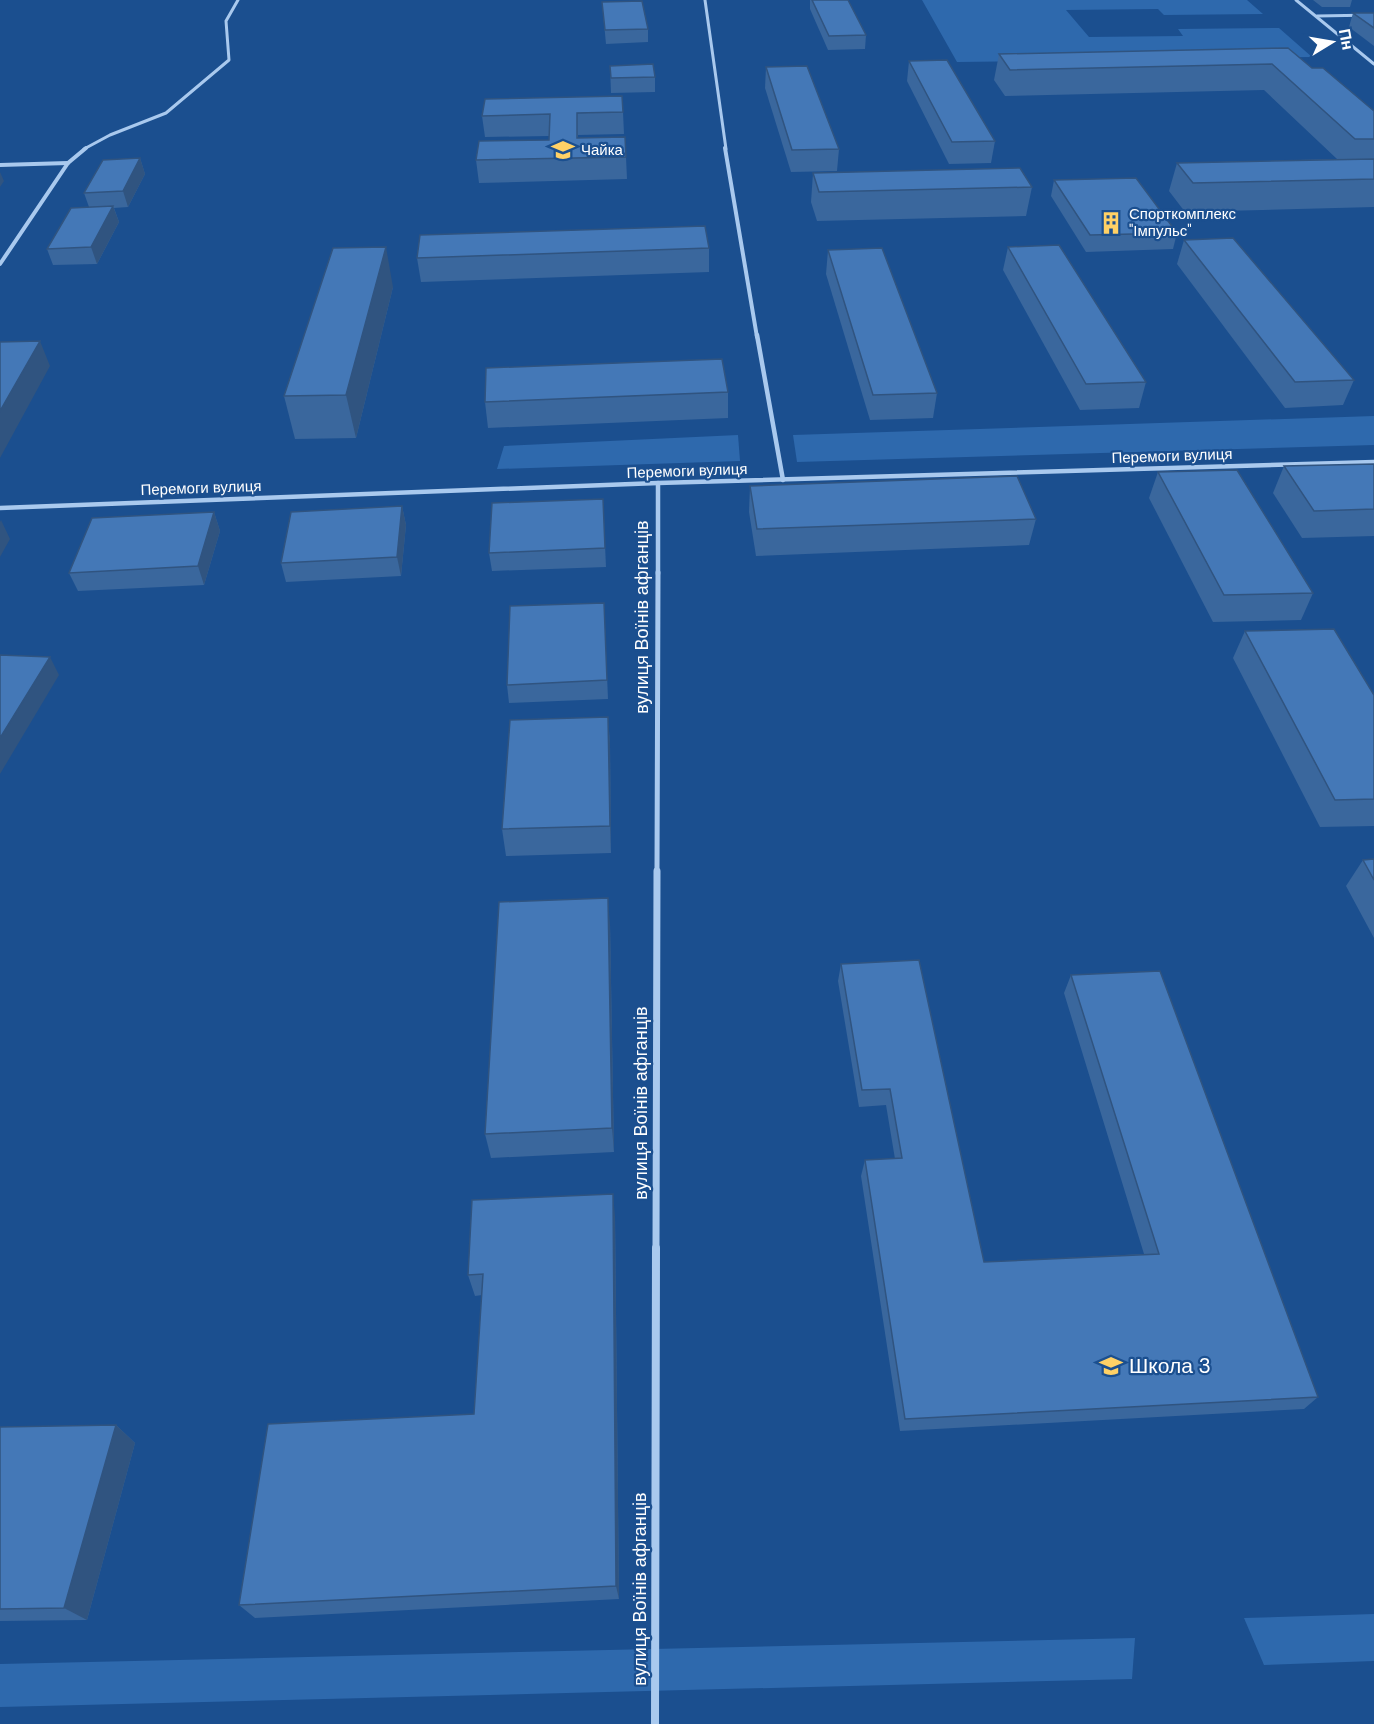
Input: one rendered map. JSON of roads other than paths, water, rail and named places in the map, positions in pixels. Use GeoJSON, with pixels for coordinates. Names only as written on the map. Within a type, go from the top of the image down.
{"type":"FeatureCollection","features":[{"type":"Feature","properties":{"kind":"street"},"geometry":{"type":"LineString","coordinates":[[0,264],[68,163],[86,148],[110,135],[166,113],[229,60],[226,21],[238,0]]}},
{"type":"Feature","properties":{"kind":"street"},"geometry":{"type":"LineString","coordinates":[[705,0],[731,189],[783,480]]}},
{"type":"Feature","properties":{"kind":"street"},"geometry":{"type":"LineString","coordinates":[[1296,0],[1374,64]]}},
{"type":"Feature","properties":{"kind":"street"},"geometry":{"type":"LineString","coordinates":[[1316,16],[1374,15]]}},
{"type":"Feature","properties":{"kind":"street"},"geometry":{"type":"LineString","coordinates":[[0,165],[68,163]]}},
{"type":"Feature","properties":{"kind":"street","name":"Перемоги вулиця"},"geometry":{"type":"LineString","coordinates":[[0,508],[658,483],[1374,462]]}},
{"type":"Feature","properties":{"kind":"street","name":"вулиця Воїнів афганців"},"geometry":{"type":"LineString","coordinates":[[655,1724],[658,483]]}},
{"type":"Feature","properties":{"kind":"place","name":"Чайка"},"geometry":{"type":"Point","coordinates":[563,150]}},
{"type":"Feature","properties":{"kind":"place","name":"Спорткомплекс \"Імпульс\""},"geometry":{"type":"Point","coordinates":[1111,223]}},
{"type":"Feature","properties":{"kind":"place","name":"Школа 3"},"geometry":{"type":"Point","coordinates":[1111,1366]}}]}
